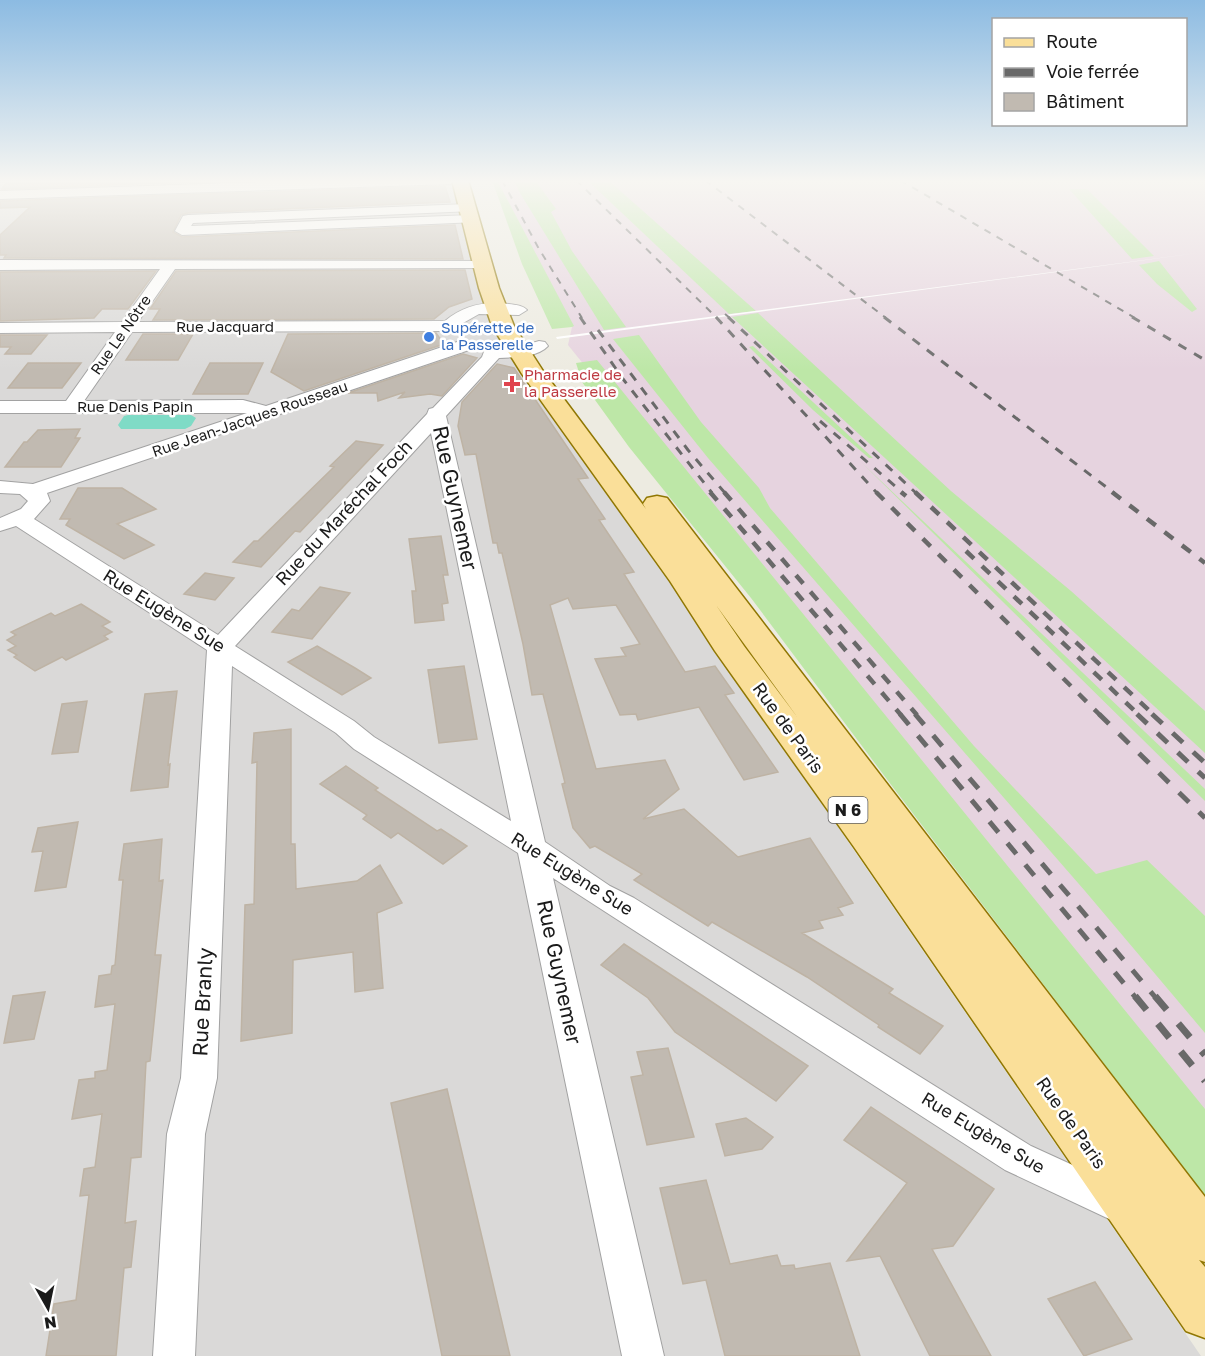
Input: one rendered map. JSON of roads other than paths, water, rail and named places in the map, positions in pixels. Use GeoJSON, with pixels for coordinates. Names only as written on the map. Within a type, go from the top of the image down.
{"type":"FeatureCollection","features":[{"type":"Feature","properties":{"kind":"main road","name":"Rue de Paris"},"geometry":{"type":"LineString","coordinates":[[478,243],[483,264],[510,303],[502,327],[516,350],[684,579],[731,651],[868,838],[1205,1312]]}},
{"type":"Feature","properties":{"kind":"main road"},"geometry":{"type":"LineString","coordinates":[[495,243],[502,266]]}},
{"type":"Feature","properties":{"kind":"main road","name":"Rue de Paris"},"geometry":{"type":"LineString","coordinates":[[516,350],[1205,1238]]}},
{"type":"Feature","properties":{"kind":"street","name":"Rue Le Nôtre"},"geometry":{"type":"LineString","coordinates":[[71,407],[171,264]]}},
{"type":"Feature","properties":{"kind":"street"},"geometry":{"type":"LineString","coordinates":[[0,265],[483,264]]}},
{"type":"Feature","properties":{"kind":"street"},"geometry":{"type":"LineString","coordinates":[[510,303],[480,307],[465,313],[449,326],[459,340],[466,345],[516,350]]}},
{"type":"Feature","properties":{"kind":"street","name":"Rue Jacquard"},"geometry":{"type":"LineString","coordinates":[[0,328],[449,326]]}},
{"type":"Feature","properties":{"kind":"street","name":"Rue Jean-Jacques Rousseau"},"geometry":{"type":"LineString","coordinates":[[33,491],[466,345]]}},
{"type":"Feature","properties":{"kind":"street","name":"Rue du Maréchal Foch"},"geometry":{"type":"LineString","coordinates":[[220,647],[436,413],[490,358],[516,350]]}},
{"type":"Feature","properties":{"kind":"street","name":"Rue Denis Papin"},"geometry":{"type":"LineString","coordinates":[[0,407],[243,406],[268,413]]}},
{"type":"Feature","properties":{"kind":"street","name":"Rue Guynemer"},"geometry":{"type":"LineString","coordinates":[[436,413],[643,1356]]}},
{"type":"Feature","properties":{"kind":"street"},"geometry":{"type":"LineString","coordinates":[[0,487],[25,488],[38,496],[36,507],[9,522]]}},
{"type":"Feature","properties":{"kind":"street","name":"Rue Eugène Sue"},"geometry":{"type":"LineString","coordinates":[[9,522],[220,647],[345,727],[364,744],[532,848],[599,894],[623,906],[1018,1158],[1134,1213]]}},
{"type":"Feature","properties":{"kind":"street","name":"Rue Branly"},"geometry":{"type":"LineString","coordinates":[[174,1356],[186,1134],[200,1078],[220,647]]}},
{"type":"Feature","properties":{"kind":"railway"},"geometry":{"type":"LineString","coordinates":[[536,243],[582,318]]}},
{"type":"Feature","properties":{"kind":"railway"},"geometry":{"type":"LineString","coordinates":[[641,243],[716,317]]}},
{"type":"Feature","properties":{"kind":"railway"},"geometry":{"type":"LineString","coordinates":[[788,243],[886,318]]}},
{"type":"Feature","properties":{"kind":"railway"},"geometry":{"type":"LineString","coordinates":[[1008,243],[1135,318]]}},
{"type":"Feature","properties":{"kind":"railway"},"geometry":{"type":"LineString","coordinates":[[725,314],[730,318]]}},
{"type":"Feature","properties":{"kind":"railway"},"geometry":{"type":"LineString","coordinates":[[580,317],[623,379],[712,493]]}},
{"type":"Feature","properties":{"kind":"railway"},"geometry":{"type":"LineString","coordinates":[[716,317],[877,493]]}},
{"type":"Feature","properties":{"kind":"railway"},"geometry":{"type":"LineString","coordinates":[[728,317],[916,493]]}},
{"type":"Feature","properties":{"kind":"railway"},"geometry":{"type":"LineString","coordinates":[[884,317],[1114,493]]}},
{"type":"Feature","properties":{"kind":"railway"},"geometry":{"type":"LineString","coordinates":[[1132,317],[1205,360]]}},
{"type":"Feature","properties":{"kind":"railway"},"geometry":{"type":"LineString","coordinates":[[598,330],[688,450],[725,493]]}},
{"type":"Feature","properties":{"kind":"railway"},"geometry":{"type":"LineString","coordinates":[[820,421],[903,493]]}},
{"type":"Feature","properties":{"kind":"railway"},"geometry":{"type":"LineString","coordinates":[[710,492],[901,715]]}},
{"type":"Feature","properties":{"kind":"railway"},"geometry":{"type":"LineString","coordinates":[[724,492],[917,715]]}},
{"type":"Feature","properties":{"kind":"railway"},"geometry":{"type":"LineString","coordinates":[[901,492],[906,496]]}},
{"type":"Feature","properties":{"kind":"railway"},"geometry":{"type":"LineString","coordinates":[[915,492],[1154,715]]}},
{"type":"Feature","properties":{"kind":"railway"},"geometry":{"type":"LineString","coordinates":[[1112,492],[1205,563]]}},
{"type":"Feature","properties":{"kind":"railway"},"geometry":{"type":"LineString","coordinates":[[877,493],[1100,715]]}},
{"type":"Feature","properties":{"kind":"railway"},"geometry":{"type":"LineString","coordinates":[[966,551],[1139,715]]}},
{"type":"Feature","properties":{"kind":"railway"},"geometry":{"type":"LineString","coordinates":[[900,714],[1136,998]]}},
{"type":"Feature","properties":{"kind":"railway"},"geometry":{"type":"LineString","coordinates":[[915,714],[1156,998]]}},
{"type":"Feature","properties":{"kind":"railway"},"geometry":{"type":"LineString","coordinates":[[1099,714],[1205,818]]}},
{"type":"Feature","properties":{"kind":"railway"},"geometry":{"type":"LineString","coordinates":[[1137,714],[1205,778]]}},
{"type":"Feature","properties":{"kind":"railway"},"geometry":{"type":"LineString","coordinates":[[1152,714],[1205,763]]}},
{"type":"Feature","properties":{"kind":"railway"},"geometry":{"type":"LineString","coordinates":[[1135,996],[1205,1081]]}},
{"type":"Feature","properties":{"kind":"railway"},"geometry":{"type":"LineString","coordinates":[[1155,996],[1205,1055]]}},
{"type":"Feature","properties":{"kind":"place","name":"Supérette de la Passerelle"},"geometry":{"type":"Point","coordinates":[429,337]}},
{"type":"Feature","properties":{"kind":"place","name":"Pharmacie de la Passerelle"},"geometry":{"type":"Point","coordinates":[512,384]}}]}
